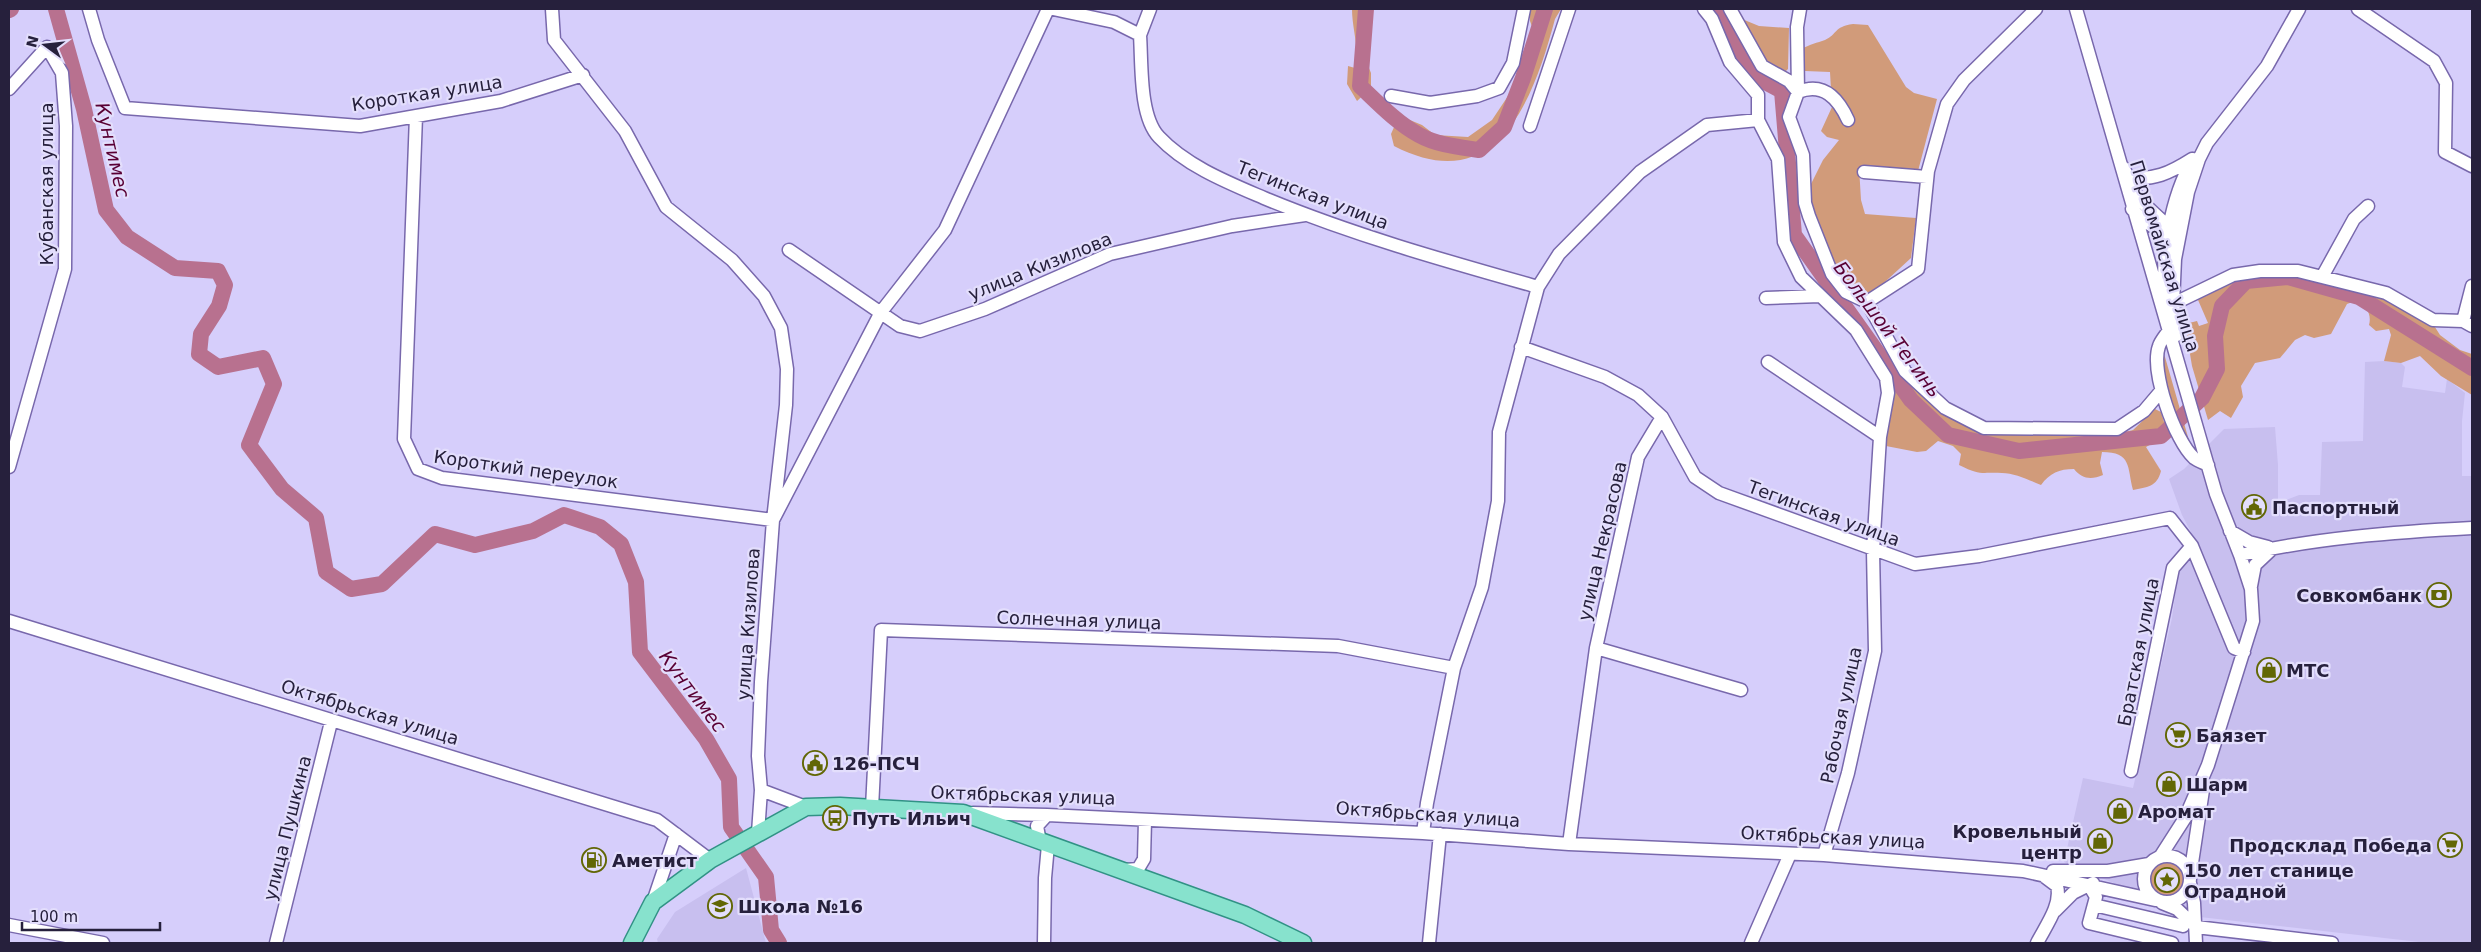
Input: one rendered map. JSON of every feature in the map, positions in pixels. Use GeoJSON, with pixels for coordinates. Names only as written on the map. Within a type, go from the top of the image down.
{"type":"FeatureCollection","features":[{"type":"Feature","properties":{"kind":"main road","name":"Октябрьская улица"},"geometry":{"type":"LineString","coordinates":[[653,902],[710,860],[806,807],[872,808],[963,813]]}},
{"type":"Feature","properties":{"kind":"main road"},"geometry":{"type":"LineString","coordinates":[[963,813],[1245,915],[1303,943]]}},
{"type":"Feature","properties":{"kind":"main road"},"geometry":{"type":"LineString","coordinates":[[632,943],[653,902]]}},
{"type":"Feature","properties":{"kind":"street","name":"Короткая улица"},"geometry":{"type":"LineString","coordinates":[[90,9],[98,40],[125,108],[360,126],[501,100],[583,75]]}},
{"type":"Feature","properties":{"kind":"street","name":"улица Кизилова"},"geometry":{"type":"LineString","coordinates":[[552,9],[554,40],[625,131],[666,206],[732,260],[764,296],[781,328],[787,369],[786,405],[760,682],[758,832]]}},
{"type":"Feature","properties":{"kind":"street","name":"улица Кизилова"},"geometry":{"type":"LineString","coordinates":[[774,520],[881,312],[946,230],[1048,9]]}},
{"type":"Feature","properties":{"kind":"street"},"geometry":{"type":"LineString","coordinates":[[1053,9],[1114,22],[1140,35]]}},
{"type":"Feature","properties":{"kind":"street","name":"Тегинская улица"},"geometry":{"type":"LineString","coordinates":[[1150,9],[1140,35],[1147,116],[1159,137],[1187,159],[1232,184],[1305,215],[1432,257],[1538,287]]}},
{"type":"Feature","properties":{"kind":"street"},"geometry":{"type":"LineString","coordinates":[[1391,96],[1430,104],[1477,96],[1499,88],[1513,63],[1524,9]]}},
{"type":"Feature","properties":{"kind":"street"},"geometry":{"type":"LineString","coordinates":[[1530,126],[1569,9]]}},
{"type":"Feature","properties":{"kind":"street"},"geometry":{"type":"LineString","coordinates":[[1423,832],[1454,668],[1482,587],[1498,501],[1499,432],[1538,287],[1559,254],[1640,172],[1706,125],[1758,120],[1758,95],[1730,62],[1712,19],[1704,9]]}},
{"type":"Feature","properties":{"kind":"street"},"geometry":{"type":"LineString","coordinates":[[1730,9],[1762,66],[1793,77]]}},
{"type":"Feature","properties":{"kind":"street"},"geometry":{"type":"LineString","coordinates":[[1800,9],[1793,77],[1798,92],[1789,116],[1803,156],[1805,203],[1832,274],[1846,292],[1867,302],[1905,371],[1945,408],[1984,428],[2117,429],[2144,411],[2161,391]]}},
{"type":"Feature","properties":{"kind":"street"},"geometry":{"type":"LineString","coordinates":[[1867,302],[1918,269],[1927,177],[1947,104],[1964,80],[2036,9]]}},
{"type":"Feature","properties":{"kind":"street"},"geometry":{"type":"LineString","coordinates":[[2076,9],[2116,154]]}},
{"type":"Feature","properties":{"kind":"street","name":"Первомайская улица"},"geometry":{"type":"LineString","coordinates":[[2181,368],[2173,304],[2177,248],[2196,159],[2267,66],[2299,9]]}},
{"type":"Feature","properties":{"kind":"street"},"geometry":{"type":"LineString","coordinates":[[2358,9],[2434,61],[2446,83],[2445,152],[2472,166]]}},
{"type":"Feature","properties":{"kind":"street","name":"Кубанская улица"},"geometry":{"type":"LineString","coordinates":[[9,90],[47,47],[62,73],[66,126],[65,269],[9,467]]}},
{"type":"Feature","properties":{"kind":"street"},"geometry":{"type":"LineString","coordinates":[[1798,92],[1805,89],[1819,88],[1828,92],[1843,108],[1848,120]]}},
{"type":"Feature","properties":{"kind":"street","name":"Короткий переулок"},"geometry":{"type":"LineString","coordinates":[[416,116],[404,439],[418,470],[442,478],[774,520]]}},
{"type":"Feature","properties":{"kind":"street","name":"Рабочая улица"},"geometry":{"type":"LineString","coordinates":[[1758,120],[1778,159],[1784,242],[1801,277],[1856,330],[1886,378],[1888,393],[1880,437],[1873,551],[1875,652],[1848,773],[1824,855]]}},
{"type":"Feature","properties":{"kind":"street","name":"Первомайская улица"},"geometry":{"type":"LineString","coordinates":[[2116,154],[2128,177],[2142,179],[2169,174],[2196,159]]}},
{"type":"Feature","properties":{"kind":"street","name":"Первомайская улица"},"geometry":{"type":"LineString","coordinates":[[2116,154],[2181,368],[2216,494],[2251,588],[2253,621],[2208,765]]}},
{"type":"Feature","properties":{"kind":"street"},"geometry":{"type":"LineString","coordinates":[[2196,159],[2178,192],[2170,229],[2164,272],[2169,330],[2159,346],[2156,371],[2168,410],[2182,439],[2194,458],[2208,465]]}},
{"type":"Feature","properties":{"kind":"street"},"geometry":{"type":"LineString","coordinates":[[1864,172],[1927,177]]}},
{"type":"Feature","properties":{"kind":"street"},"geometry":{"type":"LineString","coordinates":[[2128,177],[2133,191],[2141,202],[2170,229],[2175,238],[2177,248]]}},
{"type":"Feature","properties":{"kind":"street"},"geometry":{"type":"LineString","coordinates":[[2132,209],[2140,219],[2164,230],[2170,229],[2180,219],[2185,206]]}},
{"type":"Feature","properties":{"kind":"street"},"geometry":{"type":"LineString","coordinates":[[2322,277],[2354,219],[2368,206]]}},
{"type":"Feature","properties":{"kind":"street","name":"улица Кизилова"},"geometry":{"type":"LineString","coordinates":[[789,250],[900,326],[920,331],[985,309],[1110,254],[1232,226],[1305,215]]}},
{"type":"Feature","properties":{"kind":"street","name":"Первомайская улица"},"geometry":{"type":"LineString","coordinates":[[2173,304],[2233,275],[2260,271],[2289,271],[2386,293],[2433,320],[2468,323]]}},
{"type":"Feature","properties":{"kind":"street"},"geometry":{"type":"LineString","coordinates":[[2468,323],[2472,286]]}},
{"type":"Feature","properties":{"kind":"street"},"geometry":{"type":"LineString","coordinates":[[1766,298],[1820,296]]}},
{"type":"Feature","properties":{"kind":"street","name":"Тегинская улица"},"geometry":{"type":"LineString","coordinates":[[1521,347],[1606,377],[1638,395],[1662,417],[1696,477],[1719,493],[1873,551],[1915,564],[1979,556],[2170,518],[2192,546]]}},
{"type":"Feature","properties":{"kind":"street"},"geometry":{"type":"LineString","coordinates":[[1768,362],[1880,437]]}},
{"type":"Feature","properties":{"kind":"street","name":"улица Некрасова"},"geometry":{"type":"LineString","coordinates":[[1569,844],[1596,648],[1638,457],[1662,417]]}},
{"type":"Feature","properties":{"kind":"street"},"geometry":{"type":"LineString","coordinates":[[2240,555],[2273,548],[2384,533],[2472,528]]}},
{"type":"Feature","properties":{"kind":"street"},"geometry":{"type":"LineString","coordinates":[[2230,531],[2249,542],[2273,548]]}},
{"type":"Feature","properties":{"kind":"street"},"geometry":{"type":"LineString","coordinates":[[2192,546],[2234,648],[2244,652]]}},
{"type":"Feature","properties":{"kind":"street","name":"Братская улица"},"geometry":{"type":"LineString","coordinates":[[2131,771],[2173,568],[2192,546]]}},
{"type":"Feature","properties":{"kind":"street"},"geometry":{"type":"LineString","coordinates":[[2251,588],[2256,565],[2273,548]]}},
{"type":"Feature","properties":{"kind":"street","name":"Октябрьская улица"},"geometry":{"type":"LineString","coordinates":[[9,622],[331,722],[657,820],[710,860]]}},
{"type":"Feature","properties":{"kind":"street","name":"Солнечная улица"},"geometry":{"type":"LineString","coordinates":[[872,808],[880,630],[1338,646],[1454,668]]}},
{"type":"Feature","properties":{"kind":"street","name":"улица Некрасова"},"geometry":{"type":"LineString","coordinates":[[1596,648],[1741,690]]}},
{"type":"Feature","properties":{"kind":"street","name":"улица Пушкина"},"geometry":{"type":"LineString","coordinates":[[276,943],[331,722]]}},
{"type":"Feature","properties":{"kind":"street"},"geometry":{"type":"LineString","coordinates":[[2208,765],[2185,818],[2144,874],[2143,882],[2145,889],[2158,901],[2177,909],[2196,927],[2332,943]]}},
{"type":"Feature","properties":{"kind":"street"},"geometry":{"type":"LineString","coordinates":[[2158,901],[2177,901],[2187,890],[2208,765]]}},
{"type":"Feature","properties":{"kind":"street"},"geometry":{"type":"LineString","coordinates":[[760,790],[806,807]]}},
{"type":"Feature","properties":{"kind":"street","name":"Октябрьская улица"},"geometry":{"type":"LineString","coordinates":[[963,813],[1047,814],[1423,832],[1569,844],[1824,855],[2022,871],[2090,884],[2158,901]]}},
{"type":"Feature","properties":{"kind":"street"},"geometry":{"type":"LineString","coordinates":[[1044,943],[1044,843],[1037,826],[1047,814]]}},
{"type":"Feature","properties":{"kind":"street"},"geometry":{"type":"LineString","coordinates":[[1145,820],[1144,859],[1149,870],[1156,878],[1172,888]]}},
{"type":"Feature","properties":{"kind":"street"},"geometry":{"type":"LineString","coordinates":[[653,902],[676,834]]}},
{"type":"Feature","properties":{"kind":"street"},"geometry":{"type":"LineString","coordinates":[[1429,943],[1440,834]]}},
{"type":"Feature","properties":{"kind":"street"},"geometry":{"type":"LineString","coordinates":[[1751,943],[1790,854]]}},
{"type":"Feature","properties":{"kind":"street"},"geometry":{"type":"LineString","coordinates":[[2050,916],[2073,893],[2090,884],[2122,870],[2171,856],[2184,864],[2190,880],[2196,927],[2196,943]]}},
{"type":"Feature","properties":{"kind":"street"},"geometry":{"type":"LineString","coordinates":[[1113,868],[1131,871],[1138,869],[1144,859]]}},
{"type":"Feature","properties":{"kind":"street"},"geometry":{"type":"LineString","coordinates":[[2022,871],[2122,870]]}},
{"type":"Feature","properties":{"kind":"street"},"geometry":{"type":"LineString","coordinates":[[2036,873],[2049,879],[2058,889],[2056,903],[2037,943]]}},
{"type":"Feature","properties":{"kind":"street"},"geometry":{"type":"LineString","coordinates":[[2090,884],[2096,897],[2089,923],[2119,937],[2172,943]]}},
{"type":"Feature","properties":{"kind":"street"},"geometry":{"type":"LineString","coordinates":[[2094,905],[2183,926]]}},
{"type":"Feature","properties":{"kind":"street"},"geometry":{"type":"LineString","coordinates":[[9,924],[103,943]]}},
{"type":"Feature","properties":{"kind":"shaded area"},"geometry":{"type":"Polygon","coordinates":[[[1352,9],[1366,9],[1362,51],[1371,73],[1371,88],[1357,101],[1347,84],[1348,66],[1355,68],[1356,61],[1352,9]]]}},
{"type":"Feature","properties":{"kind":"shaded area"},"geometry":{"type":"Polygon","coordinates":[[[1530,9],[1561,9],[1555,19],[1535,81],[1522,109],[1505,133],[1484,151],[1460,160],[1430,159],[1394,146],[1391,134],[1395,125],[1405,118],[1422,125],[1435,135],[1468,137],[1492,120],[1514,87],[1525,83],[1536,60],[1538,43],[1530,21],[1530,9]]]}},
{"type":"Feature","properties":{"kind":"shaded area"},"geometry":{"type":"Polygon","coordinates":[[[1742,19],[1759,26],[1789,28],[1788,69],[1784,73],[1763,61],[1742,19]]]}},
{"type":"Feature","properties":{"kind":"shaded area"},"geometry":{"type":"Polygon","coordinates":[[[1853,24],[1868,25],[1906,87],[1914,93],[1937,99],[1918,171],[1859,167],[1861,200],[1865,214],[1916,218],[1911,258],[1874,292],[1858,294],[1840,282],[1813,220],[1809,188],[1823,160],[1839,140],[1827,137],[1821,131],[1832,107],[1830,72],[1805,71],[1801,65],[1802,49],[1829,38],[1842,27],[1853,24]]]}},
{"type":"Feature","properties":{"kind":"shaded area"},"geometry":{"type":"Polygon","coordinates":[[[2298,271],[2386,293],[2433,324],[2440,335],[2460,350],[2472,354],[2472,395],[2441,376],[2420,356],[2401,363],[2384,361],[2391,335],[2389,329],[2376,331],[2369,325],[2370,317],[2368,311],[2358,300],[2347,304],[2331,334],[2314,338],[2305,335],[2295,340],[2280,358],[2255,363],[2241,386],[2243,397],[2231,418],[2220,411],[2208,420],[2192,366],[2185,324],[2197,321],[2199,326],[2208,323],[2195,293],[2233,275],[2298,271]]]}},
{"type":"Feature","properties":{"kind":"shaded area"},"geometry":{"type":"Polygon","coordinates":[[[2164,355],[2190,444],[2186,440],[2177,421],[2163,385],[2161,364],[2164,355]]]}},
{"type":"Feature","properties":{"kind":"shaded area"},"geometry":{"type":"Polygon","coordinates":[[[2384,361],[2401,363],[2405,367],[2402,387],[2445,393],[2447,379],[2465,393],[2462,421],[2462,476],[2472,476],[2472,943],[2428,943],[2191,916],[2064,862],[2083,778],[2133,788],[2172,618],[2179,566],[2200,549],[2182,515],[2169,479],[2184,469],[2224,429],[2275,427],[2278,503],[2299,495],[2320,495],[2322,442],[2363,441],[2365,362],[2384,361]]]}},
{"type":"Feature","properties":{"kind":"shaded area"},"geometry":{"type":"Polygon","coordinates":[[[1905,371],[1945,408],[1984,428],[2072,428],[2076,436],[2125,432],[2133,430],[2155,409],[2161,412],[2168,435],[2146,447],[2161,471],[2159,476],[2151,485],[2133,490],[2128,468],[2123,458],[2112,453],[2102,452],[2100,463],[2103,475],[2087,478],[2080,475],[2074,469],[2064,470],[2055,472],[2041,485],[2011,474],[1972,471],[1959,465],[1961,454],[1953,446],[1938,441],[1926,451],[1917,452],[1886,446],[1880,437],[1886,378],[1905,371]]]}},
{"type":"Feature","properties":{"kind":"shaded area"},"geometry":{"type":"Polygon","coordinates":[[[2167,863],[2179,868],[2184,880],[2179,892],[2167,897],[2155,892],[2150,880],[2155,868],[2167,863]]]}},
{"type":"Feature","properties":{"kind":"shaded area","name":"Школа №16"},"geometry":{"type":"Polygon","coordinates":[[[746,868],[766,943],[658,943],[657,939],[675,912],[746,868]]]}},
{"type":"Feature","properties":{"kind":"waterway","name":"Кунтимес"},"geometry":{"type":"LineString","coordinates":[[56,9],[84,109],[106,210],[127,237],[175,268],[218,271],[225,285],[219,306],[201,334],[199,354],[218,367],[263,358],[274,384],[249,445],[282,489],[316,518],[326,572],[351,589],[382,584],[435,534],[475,545],[533,531],[564,515],[600,527],[621,544],[636,582],[640,652],[706,739],[729,779],[731,827],[766,877],[771,930],[779,943]]}},
{"type":"Feature","properties":{"kind":"waterway","name":"Большой Тегинь"},"geometry":{"type":"LineString","coordinates":[[1366,9],[1360,86],[1395,119],[1419,135],[1456,147],[1479,150],[1504,127],[1523,78],[1545,9]]}},
{"type":"Feature","properties":{"kind":"waterway","name":"Большой Тегинь"},"geometry":{"type":"LineString","coordinates":[[1718,9],[1725,18],[1752,75],[1782,91],[1794,235],[1911,400],[1948,435],[2019,451],[2161,436],[2202,398],[2217,369],[2215,336],[2222,306],[2246,281],[2288,277],[2359,297],[2472,368]]}},
{"type":"Feature","properties":{"kind":"place","name":"Паспортный"},"geometry":{"type":"Point","coordinates":[2254,507]}},
{"type":"Feature","properties":{"kind":"place","name":"Совкомбанк"},"geometry":{"type":"Point","coordinates":[2439,595]}},
{"type":"Feature","properties":{"kind":"place","name":"МТС"},"geometry":{"type":"Point","coordinates":[2269,670]}},
{"type":"Feature","properties":{"kind":"place","name":"Баязет"},"geometry":{"type":"Point","coordinates":[2178,735]}},
{"type":"Feature","properties":{"kind":"place","name":"126-ПСЧ"},"geometry":{"type":"Point","coordinates":[815,763]}},
{"type":"Feature","properties":{"kind":"place","name":"Шарм"},"geometry":{"type":"Point","coordinates":[2169,784]}},
{"type":"Feature","properties":{"kind":"place","name":"Аромат"},"geometry":{"type":"Point","coordinates":[2120,811]}},
{"type":"Feature","properties":{"kind":"place","name":"Путь Ильич"},"geometry":{"type":"Point","coordinates":[835,818]}},
{"type":"Feature","properties":{"kind":"place","name":"Кровельный центр"},"geometry":{"type":"Point","coordinates":[2100,841]}},
{"type":"Feature","properties":{"kind":"place","name":"Продсклад Победа"},"geometry":{"type":"Point","coordinates":[2450,845]}},
{"type":"Feature","properties":{"kind":"place","name":"Аметист"},"geometry":{"type":"Point","coordinates":[594,860]}},
{"type":"Feature","properties":{"kind":"place","name":"150 лет станице Отрадной"},"geometry":{"type":"Point","coordinates":[2167,880]}},
{"type":"Feature","properties":{"kind":"place","name":"Школа №16"},"geometry":{"type":"Point","coordinates":[720,906]}}]}
